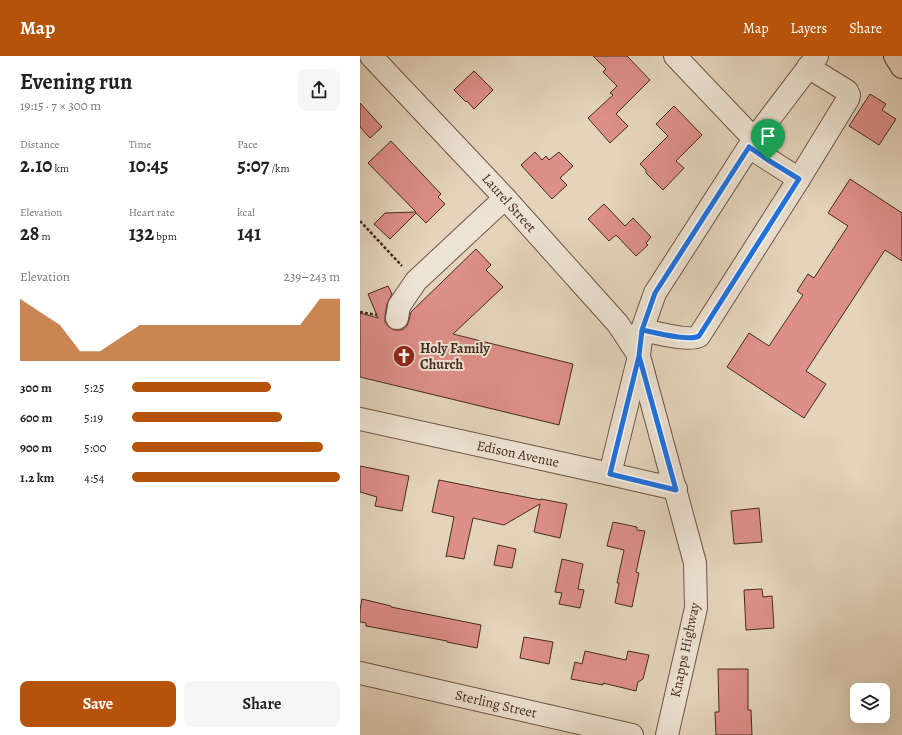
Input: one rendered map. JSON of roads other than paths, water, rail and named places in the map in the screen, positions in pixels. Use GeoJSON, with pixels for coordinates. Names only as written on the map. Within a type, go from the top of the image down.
{"type":"FeatureCollection","features":[{"type":"Feature","properties":{"kind":"main road"},"geometry":{"type":"LineString","coordinates":[[895,56],[902,67]]}},
{"type":"Feature","properties":{"kind":"street","name":"Laurel Street"},"geometry":{"type":"LineString","coordinates":[[371,56],[505,198],[618,324],[639,356]]}},
{"type":"Feature","properties":{"kind":"street"},"geometry":{"type":"LineString","coordinates":[[675,56],[752,143],[799,179]]}},
{"type":"Feature","properties":{"kind":"street"},"geometry":{"type":"LineString","coordinates":[[642,330],[688,338],[696,338],[699,336],[799,179],[848,99],[847,91],[812,62]]}},
{"type":"Feature","properties":{"kind":"street","name":"Knapps Highway"},"geometry":{"type":"LineString","coordinates":[[610,474],[639,356],[642,330],[655,293],[752,143],[812,62]]}},
{"type":"Feature","properties":{"kind":"street"},"geometry":{"type":"LineString","coordinates":[[396,318],[399,306],[416,282],[505,198]]}},
{"type":"Feature","properties":{"kind":"street","name":"Knapps Highway"},"geometry":{"type":"LineString","coordinates":[[639,356],[695,563],[696,608],[667,735]]}},
{"type":"Feature","properties":{"kind":"street","name":"Edison Avenue"},"geometry":{"type":"LineString","coordinates":[[360,419],[676,490]]}},
{"type":"Feature","properties":{"kind":"street","name":"Sterling Street"},"geometry":{"type":"LineString","coordinates":[[360,673],[632,735]]}},
{"type":"Feature","properties":{"kind":"place","name":"Holy Family Church"},"geometry":{"type":"Point","coordinates":[404,356]}}]}
